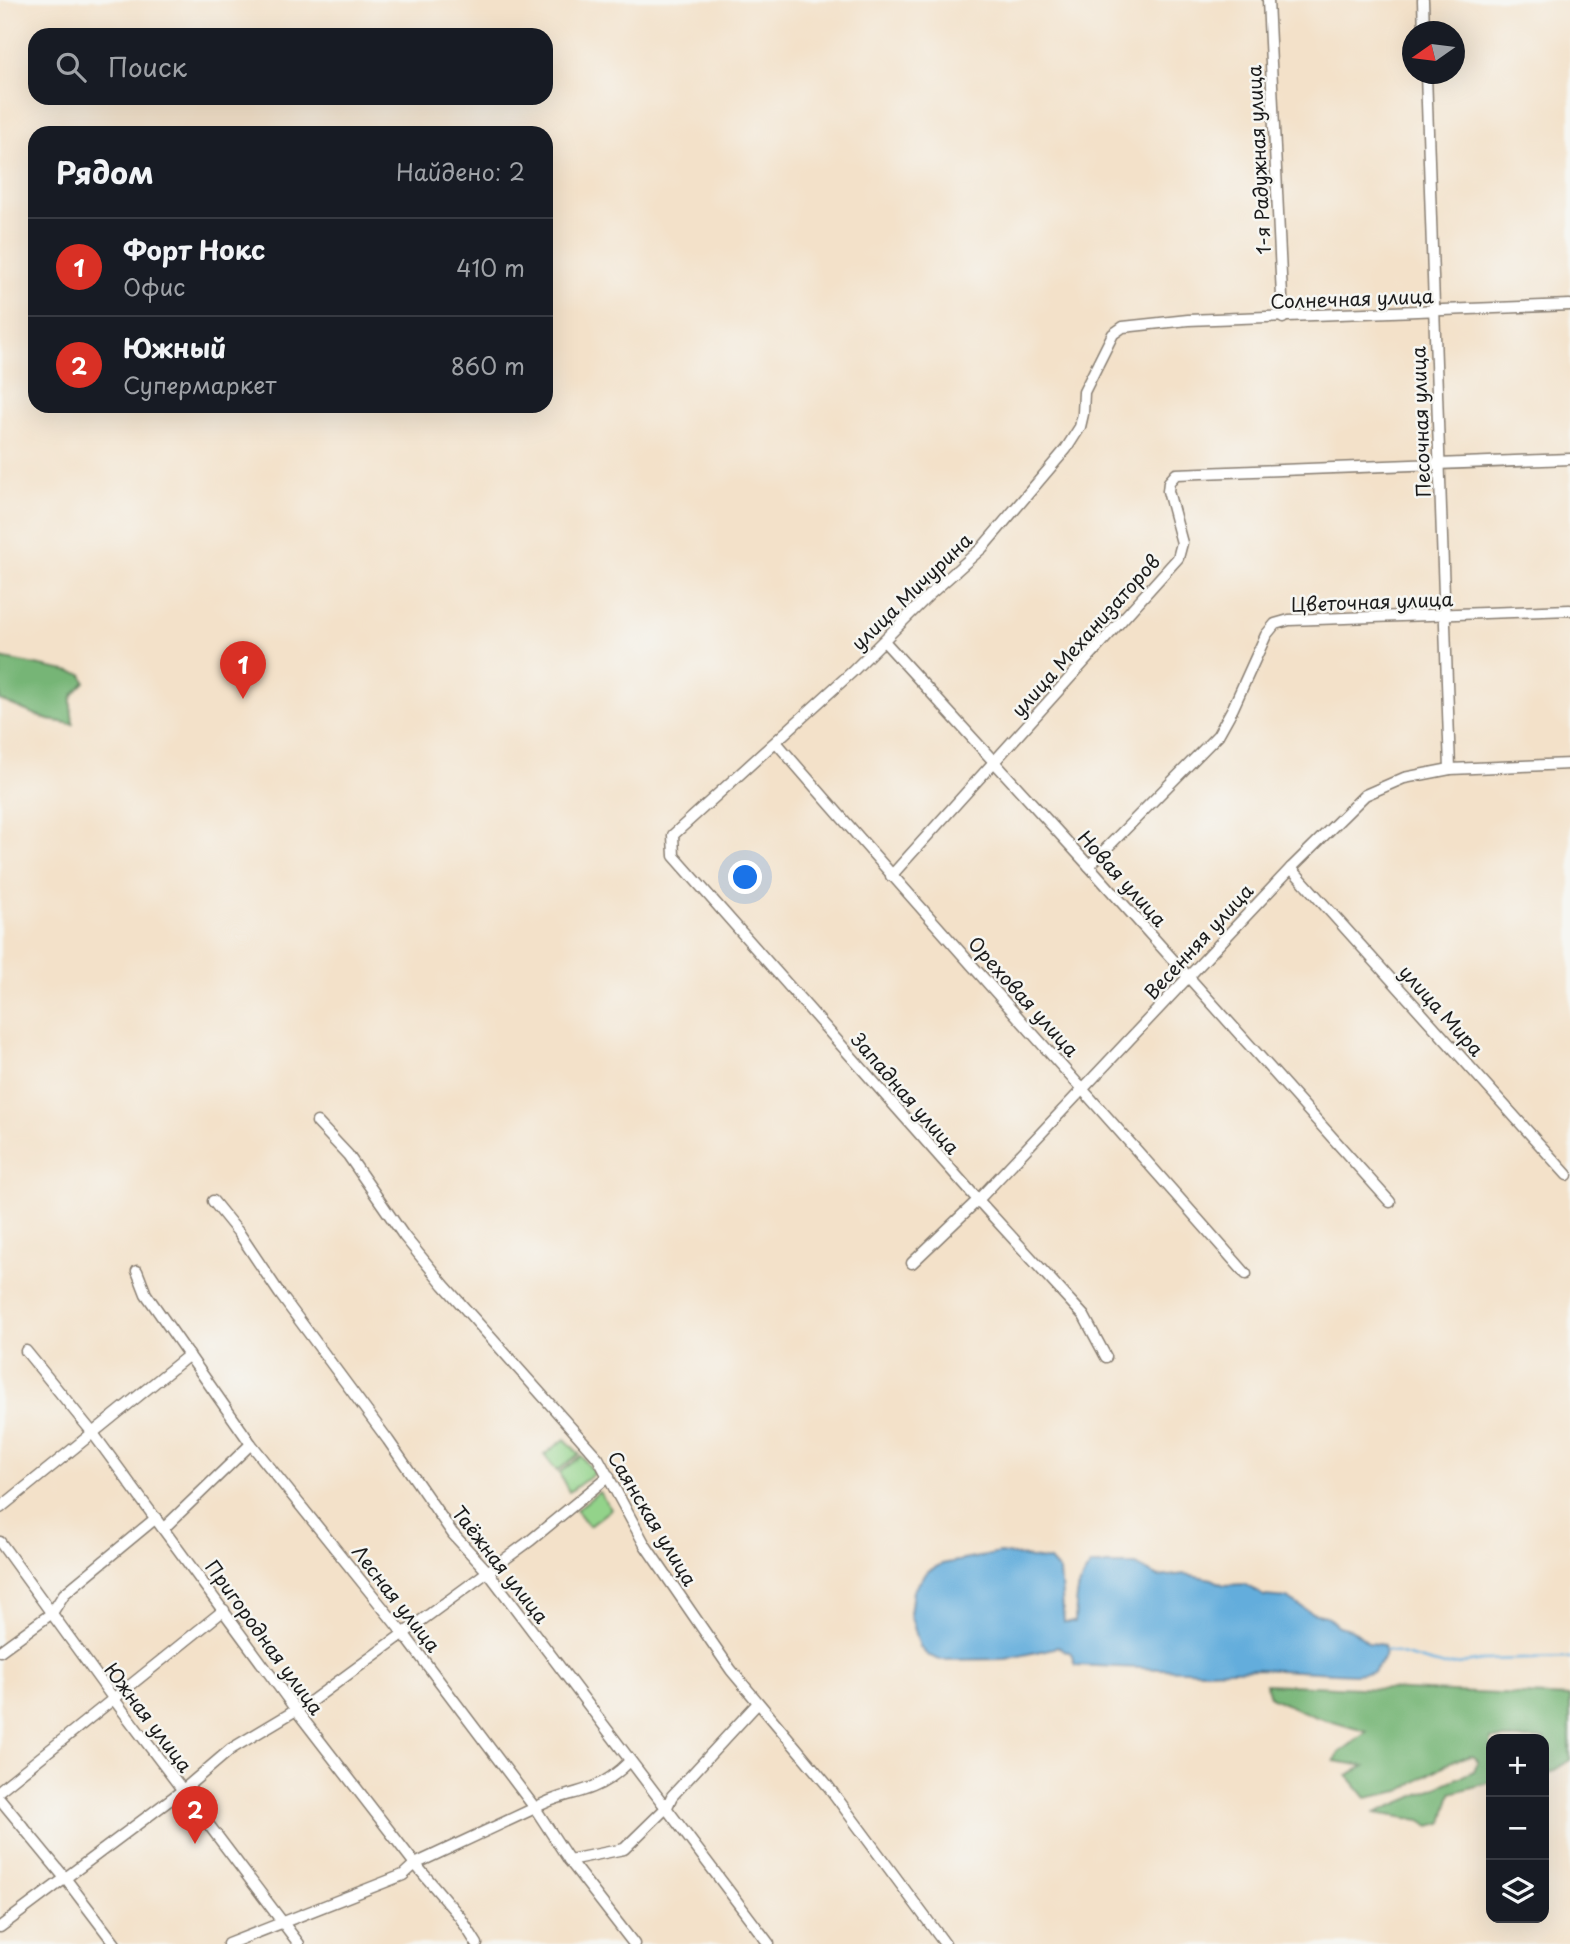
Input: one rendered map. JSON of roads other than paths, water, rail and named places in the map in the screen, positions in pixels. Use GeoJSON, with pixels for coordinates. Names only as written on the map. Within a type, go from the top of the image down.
{"type":"FeatureCollection","features":[{"type":"Feature","properties":{"kind":"street","name":"1-я Радужная улица"},"geometry":{"type":"LineString","coordinates":[[1268,0],[1283,318]]}},
{"type":"Feature","properties":{"kind":"street"},"geometry":{"type":"LineString","coordinates":[[1423,0],[1424,21]]}},
{"type":"Feature","properties":{"kind":"street","name":"Песочная улица"},"geometry":{"type":"LineString","coordinates":[[1426,84],[1450,769]]}},
{"type":"Feature","properties":{"kind":"street","name":"Солнечная улица"},"geometry":{"type":"LineString","coordinates":[[1135,325],[1188,320],[1570,305]]}},
{"type":"Feature","properties":{"kind":"street","name":"улица Мичурина"},"geometry":{"type":"LineString","coordinates":[[674,856],[673,835],[982,548],[1066,449],[1080,427],[1084,392],[1113,334],[1123,327],[1135,325]]}},
{"type":"Feature","properties":{"kind":"street","name":"улица Механизаторов"},"geometry":{"type":"LineString","coordinates":[[891,876],[1178,558],[1182,543],[1168,491],[1169,482],[1176,474],[1570,459]]}},
{"type":"Feature","properties":{"kind":"street","name":"Цветочная улица"},"geometry":{"type":"LineString","coordinates":[[1089,866],[1218,735],[1266,635],[1275,624],[1289,620],[1570,610]]}},
{"type":"Feature","properties":{"kind":"street","name":"Новая улица"},"geometry":{"type":"LineString","coordinates":[[884,641],[1390,1202]]}},
{"type":"Feature","properties":{"kind":"street","name":"Ореховая улица"},"geometry":{"type":"LineString","coordinates":[[776,742],[891,876],[1085,1089],[1246,1274]]}},
{"type":"Feature","properties":{"kind":"street","name":"Весенняя улица"},"geometry":{"type":"LineString","coordinates":[[912,1263],[978,1200],[1291,868],[1365,795],[1404,778],[1450,769],[1570,764]]}},
{"type":"Feature","properties":{"kind":"street","name":"Западная улица"},"geometry":{"type":"LineString","coordinates":[[674,856],[1084,1316],[1106,1357]]}},
{"type":"Feature","properties":{"kind":"street","name":"улица Мира"},"geometry":{"type":"LineString","coordinates":[[1291,868],[1567,1175]]}},
{"type":"Feature","properties":{"kind":"street","name":"Саянская улица"},"geometry":{"type":"LineString","coordinates":[[317,1122],[348,1155],[404,1236],[444,1285],[598,1458],[645,1545],[731,1670],[828,1786],[945,1944]]}},
{"type":"Feature","properties":{"kind":"street","name":"Таёжная улица"},"geometry":{"type":"LineString","coordinates":[[213,1200],[453,1534],[488,1572],[769,1944]]}},
{"type":"Feature","properties":{"kind":"street","name":"Лесная улица"},"geometry":{"type":"LineString","coordinates":[[137,1271],[146,1294],[251,1444],[403,1633],[634,1944]]}},
{"type":"Feature","properties":{"kind":"street","name":"Пригородная улица"},"geometry":{"type":"LineString","coordinates":[[26,1351],[92,1432],[296,1710],[415,1864],[460,1917],[477,1944]]}},
{"type":"Feature","properties":{"kind":"street"},"geometry":{"type":"LineString","coordinates":[[0,1508],[188,1355]]}},
{"type":"Feature","properties":{"kind":"street"},"geometry":{"type":"LineString","coordinates":[[164,1528],[251,1444]]}},
{"type":"Feature","properties":{"kind":"street"},"geometry":{"type":"LineString","coordinates":[[0,1927],[183,1790],[232,1749],[296,1710],[488,1572],[609,1476]]}},
{"type":"Feature","properties":{"kind":"street"},"geometry":{"type":"LineString","coordinates":[[0,1651],[52,1613],[64,1594],[156,1518]]}},
{"type":"Feature","properties":{"kind":"street","name":"Южная улица"},"geometry":{"type":"LineString","coordinates":[[0,1542],[113,1698],[299,1944]]}},
{"type":"Feature","properties":{"kind":"street"},"geometry":{"type":"LineString","coordinates":[[0,1790],[224,1610]]}},
{"type":"Feature","properties":{"kind":"street"},"geometry":{"type":"LineString","coordinates":[[569,1860],[624,1849],[667,1807],[672,1796],[758,1703]]}},
{"type":"Feature","properties":{"kind":"street"},"geometry":{"type":"LineString","coordinates":[[228,1944],[403,1875],[415,1864],[551,1798],[593,1787],[617,1774],[630,1761]]}},
{"type":"Feature","properties":{"kind":"street"},"geometry":{"type":"LineString","coordinates":[[0,1799],[116,1944]]}},
{"type":"Feature","properties":{"kind":"water"},"geometry":{"type":"Polygon","coordinates":[[[1000,1553],[1050,1561],[1060,1572],[1064,1622],[1075,1622],[1080,1585],[1092,1565],[1136,1565],[1158,1577],[1185,1574],[1212,1579],[1224,1585],[1244,1584],[1264,1596],[1287,1598],[1312,1613],[1326,1616],[1338,1626],[1351,1629],[1369,1643],[1384,1645],[1384,1657],[1373,1672],[1354,1674],[1075,1665],[1071,1653],[1058,1647],[1006,1659],[940,1660],[927,1655],[920,1647],[910,1614],[913,1591],[928,1571],[942,1564],[1000,1553]]]}},
{"type":"Feature","properties":{"kind":"waterway"},"geometry":{"type":"LineString","coordinates":[[1386,1650],[1444,1666],[1482,1660],[1570,1658]]}},
{"type":"Feature","properties":{"kind":"place","name":"Форт Нокс"},"geometry":{"type":"Point","coordinates":[243,699]}},
{"type":"Feature","properties":{"kind":"place","name":"Южный"},"geometry":{"type":"Point","coordinates":[195,1844]}}]}
